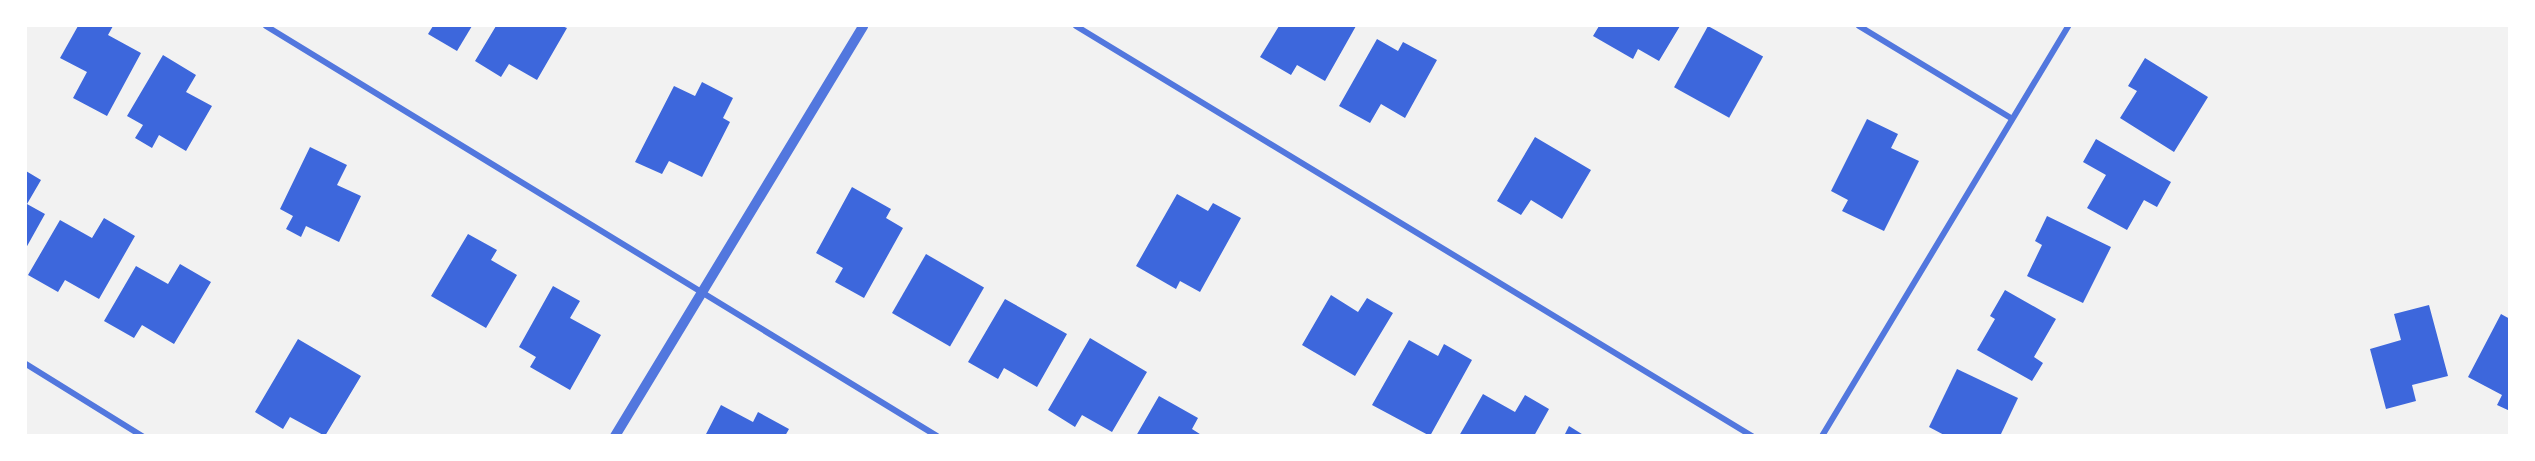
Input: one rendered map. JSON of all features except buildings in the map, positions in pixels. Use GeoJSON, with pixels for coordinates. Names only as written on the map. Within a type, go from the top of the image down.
{"type":"FeatureCollection","features":[{"type":"Feature","properties":{"kind":"street"},"geometry":{"type":"LineString","coordinates":[[266,26],[937,435]]}},
{"type":"Feature","properties":{"kind":"street"},"geometry":{"type":"LineString","coordinates":[[615,435],[863,26]]}},
{"type":"Feature","properties":{"kind":"street"},"geometry":{"type":"LineString","coordinates":[[1076,26],[1752,435]]}},
{"type":"Feature","properties":{"kind":"street"},"geometry":{"type":"LineString","coordinates":[[1859,26],[2012,118]]}},
{"type":"Feature","properties":{"kind":"street"},"geometry":{"type":"LineString","coordinates":[[1822,435],[2068,26]]}},
{"type":"Feature","properties":{"kind":"street"},"geometry":{"type":"LineString","coordinates":[[26,364],[142,435]]}}]}
